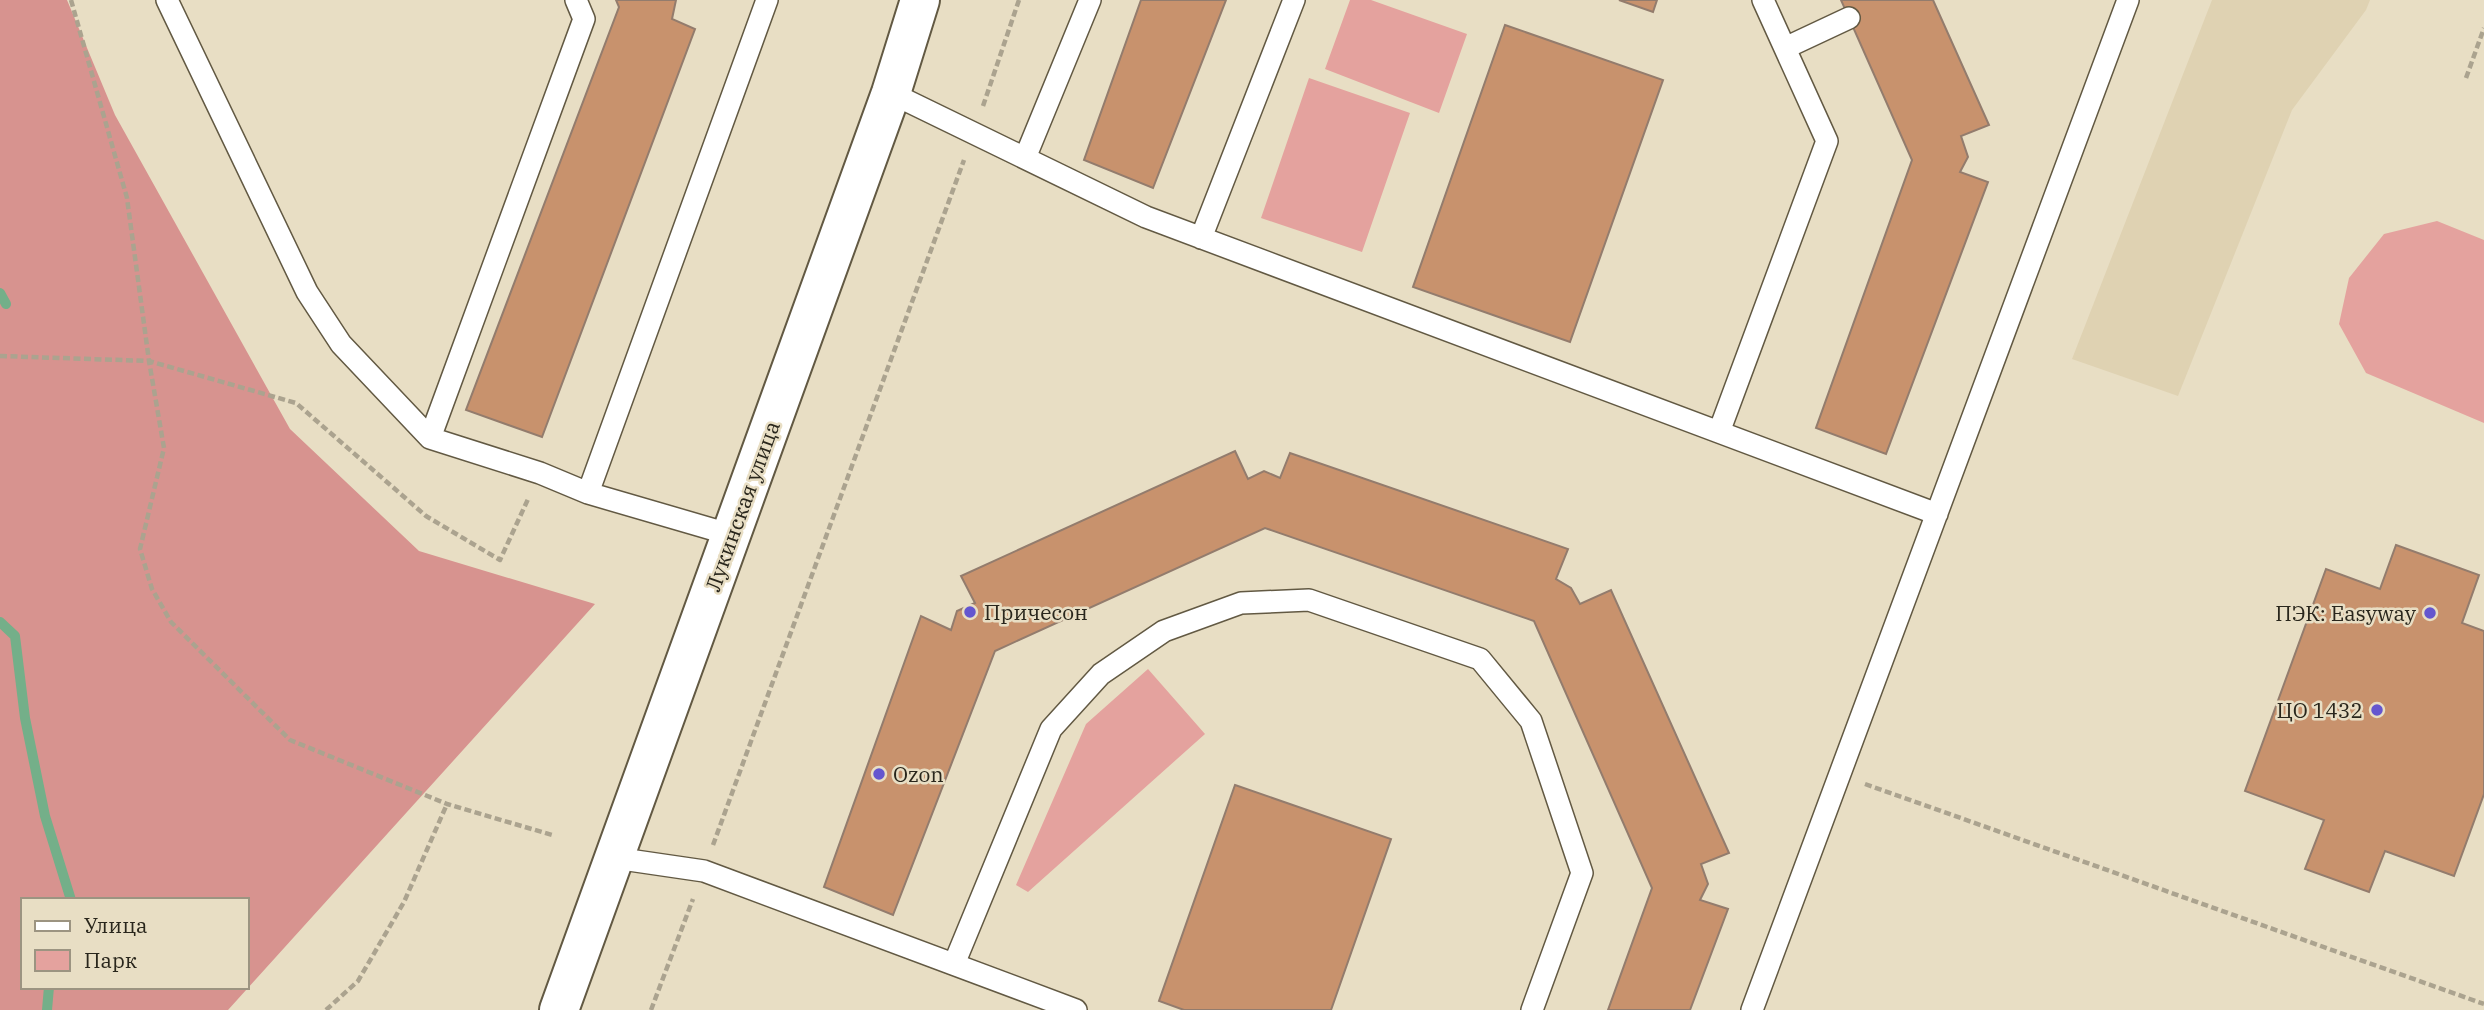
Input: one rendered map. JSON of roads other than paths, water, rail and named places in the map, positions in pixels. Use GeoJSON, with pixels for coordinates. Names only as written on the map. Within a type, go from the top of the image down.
{"type":"FeatureCollection","features":[{"type":"Feature","properties":{"kind":"street","name":"Лукинская улица"},"geometry":{"type":"LineString","coordinates":[[559,1010],[891,93],[920,0]]}},
{"type":"Feature","properties":{"kind":"lane"},"geometry":{"type":"LineString","coordinates":[[167,0],[307,292],[341,345],[430,438],[540,473],[588,493],[732,535]]}},
{"type":"Feature","properties":{"kind":"lane"},"geometry":{"type":"LineString","coordinates":[[430,438],[584,19],[576,0]]}},
{"type":"Feature","properties":{"kind":"lane"},"geometry":{"type":"LineString","coordinates":[[588,493],[767,0]]}},
{"type":"Feature","properties":{"kind":"lane"},"geometry":{"type":"LineString","coordinates":[[1025,158],[1090,0]]}},
{"type":"Feature","properties":{"kind":"lane"},"geometry":{"type":"LineString","coordinates":[[1201,238],[1294,0]]}},
{"type":"Feature","properties":{"kind":"lane"},"geometry":{"type":"LineString","coordinates":[[1719,432],[1827,141],[1763,0]]}},
{"type":"Feature","properties":{"kind":"lane"},"geometry":{"type":"LineString","coordinates":[[1752,1010],[2128,0]]}},
{"type":"Feature","properties":{"kind":"lane"},"geometry":{"type":"LineString","coordinates":[[1785,48],[1849,18]]}},
{"type":"Feature","properties":{"kind":"lane"},"geometry":{"type":"LineString","coordinates":[[891,93],[1146,218],[1937,514]]}},
{"type":"Feature","properties":{"kind":"lane"},"geometry":{"type":"LineString","coordinates":[[954,964],[1051,729],[1101,674],[1164,631],[1241,603],[1308,600],[1480,659],[1531,721],[1582,873],[1532,1010]]}},
{"type":"Feature","properties":{"kind":"lane"},"geometry":{"type":"LineString","coordinates":[[615,858],[704,870],[1076,1010]]}},
{"type":"Feature","properties":{"kind":"waterway"},"geometry":{"type":"LineString","coordinates":[[0,293],[6,304]]}},
{"type":"Feature","properties":{"kind":"waterway"},"geometry":{"type":"LineString","coordinates":[[0,622],[15,636],[25,718],[45,816],[70,898]]}},
{"type":"Feature","properties":{"kind":"waterway"},"geometry":{"type":"LineString","coordinates":[[47,1010],[49,989]]}},
{"type":"Feature","properties":{"kind":"place","name":"Причесон"},"geometry":{"type":"Point","coordinates":[970,612]}},
{"type":"Feature","properties":{"kind":"place","name":"ПЭК: Easyway"},"geometry":{"type":"Point","coordinates":[2430,613]}},
{"type":"Feature","properties":{"kind":"place","name":"ЦО 1432"},"geometry":{"type":"Point","coordinates":[2377,710]}},
{"type":"Feature","properties":{"kind":"place","name":"Ozon"},"geometry":{"type":"Point","coordinates":[879,774]}}]}
